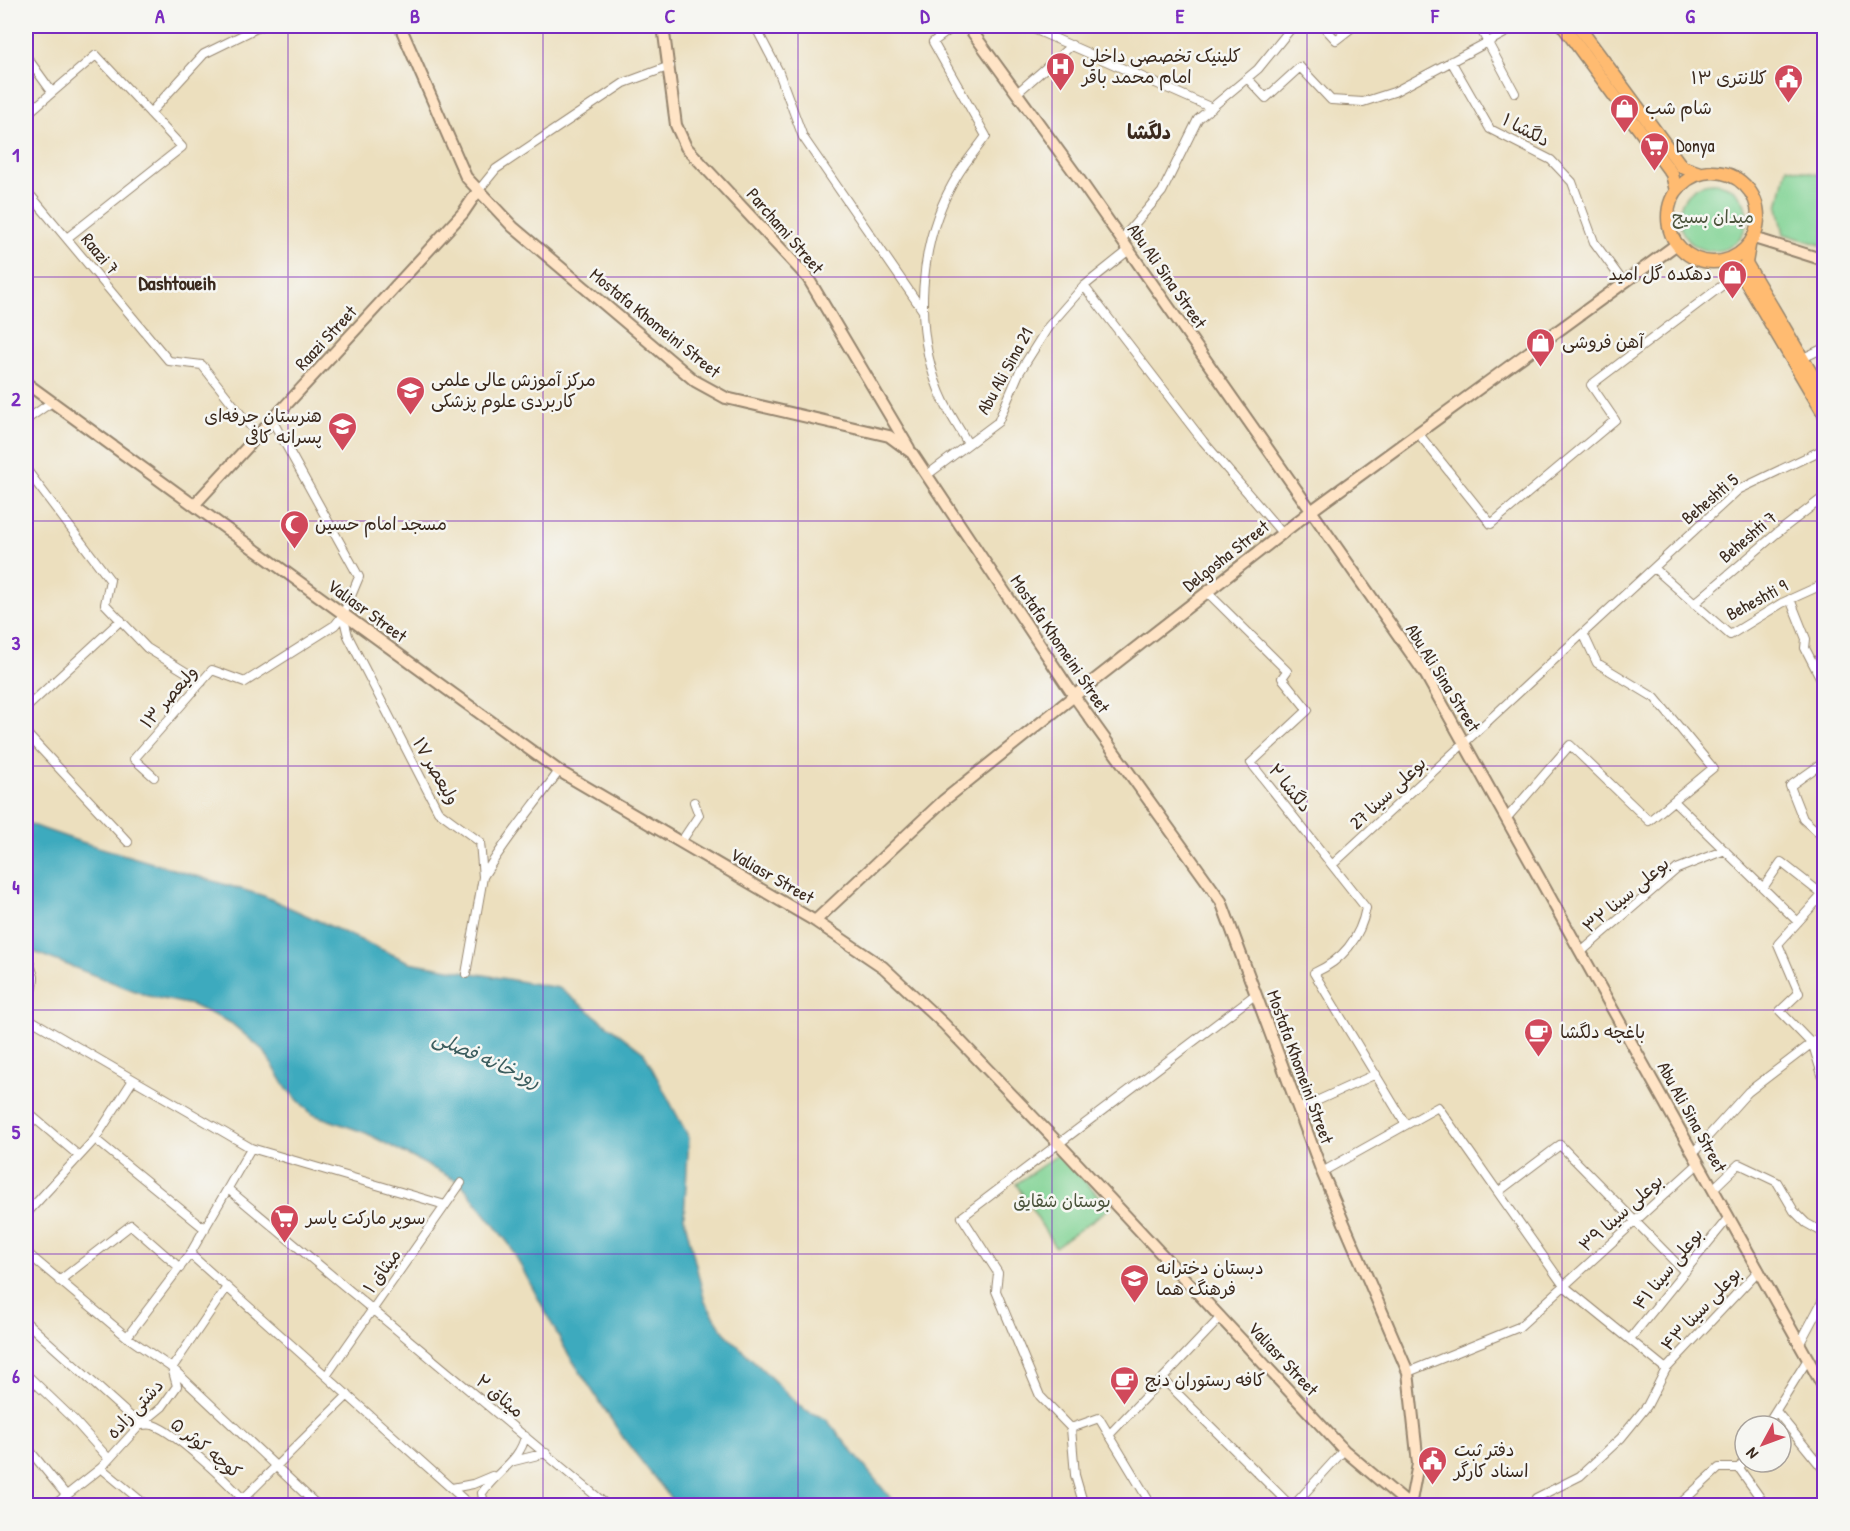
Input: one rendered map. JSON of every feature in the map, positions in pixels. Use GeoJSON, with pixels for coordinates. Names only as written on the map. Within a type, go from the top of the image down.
{"type":"FeatureCollection","features":[{"type":"Feature","properties":{"kind":"main road"},"geometry":{"type":"LineString","coordinates":[[1563,26],[1672,174],[1676,191]]}},
{"type":"Feature","properties":{"kind":"main road"},"geometry":{"type":"LineString","coordinates":[[1578,26],[1682,166],[1700,173],[1726,173],[1748,188],[1758,212],[1746,263],[1824,395]]}},
{"type":"Feature","properties":{"kind":"main road"},"geometry":{"type":"LineString","coordinates":[[1700,173],[1686,180],[1676,191],[1669,207],[1670,229],[1677,244],[1685,253],[1701,261],[1723,261],[1737,256],[1751,242]]}},
{"type":"Feature","properties":{"kind":"main road"},"geometry":{"type":"LineString","coordinates":[[1723,261],[1740,272],[1824,414]]}},
{"type":"Feature","properties":{"kind":"street"},"geometry":{"type":"LineString","coordinates":[[150,113],[204,54],[261,26]]}},
{"type":"Feature","properties":{"kind":"street","name":"Mostafa Khomeini Street"},"geometry":{"type":"LineString","coordinates":[[400,26],[466,177],[513,227],[695,381],[726,398],[889,436],[912,453],[1074,696],[1221,901],[1322,1172],[1408,1372],[1418,1464],[1410,1506]]}},
{"type":"Feature","properties":{"kind":"street","name":"Parchami Street"},"geometry":{"type":"LineString","coordinates":[[663,26],[676,125],[686,147],[808,278],[912,453]]}},
{"type":"Feature","properties":{"kind":"street"},"geometry":{"type":"LineString","coordinates":[[755,26],[778,70],[803,137],[923,311]]}},
{"type":"Feature","properties":{"kind":"street"},"geometry":{"type":"LineString","coordinates":[[955,26],[933,42],[986,136],[958,174],[937,217],[926,263],[923,311],[929,358],[941,392],[968,444]]}},
{"type":"Feature","properties":{"kind":"street","name":"Abu Ali Sina Street"},"geometry":{"type":"LineString","coordinates":[[968,26],[1129,250],[1426,675],[1824,1388]]}},
{"type":"Feature","properties":{"kind":"street"},"geometry":{"type":"LineString","coordinates":[[1032,26],[1212,108]]}},
{"type":"Feature","properties":{"kind":"street"},"geometry":{"type":"LineString","coordinates":[[1121,240],[1162,192],[1179,162],[1198,119],[1248,79],[1293,26]]}},
{"type":"Feature","properties":{"kind":"street"},"geometry":{"type":"LineString","coordinates":[[1323,26],[1336,40],[1354,26]]}},
{"type":"Feature","properties":{"kind":"street"},"geometry":{"type":"LineString","coordinates":[[1479,26],[1515,93]]}},
{"type":"Feature","properties":{"kind":"street"},"geometry":{"type":"LineString","coordinates":[[1248,79],[1266,98],[1300,67],[1331,100],[1347,103],[1363,102],[1394,92],[1518,26]]}},
{"type":"Feature","properties":{"kind":"street"},"geometry":{"type":"LineString","coordinates":[[1017,93],[1072,45]]}},
{"type":"Feature","properties":{"kind":"street"},"geometry":{"type":"LineString","coordinates":[[26,115],[96,55],[182,147],[67,238]]}},
{"type":"Feature","properties":{"kind":"street"},"geometry":{"type":"LineString","coordinates":[[26,56],[52,92]]}},
{"type":"Feature","properties":{"kind":"street","name":"دلگشا ۱"},"geometry":{"type":"LineString","coordinates":[[1451,61],[1490,129],[1551,160],[1572,182],[1594,242],[1624,283]]}},
{"type":"Feature","properties":{"kind":"street"},"geometry":{"type":"LineString","coordinates":[[478,190],[496,169],[624,83],[670,66]]}},
{"type":"Feature","properties":{"kind":"street","name":"Raazi Street"},"geometry":{"type":"LineString","coordinates":[[194,505],[464,213],[478,190]]}},
{"type":"Feature","properties":{"kind":"street","name":"Raazi 7"},"geometry":{"type":"LineString","coordinates":[[26,203],[32,196],[169,361],[202,365],[258,436]]}},
{"type":"Feature","properties":{"kind":"street"},"geometry":{"type":"LineString","coordinates":[[1751,242],[1824,260]]}},
{"type":"Feature","properties":{"kind":"street","name":"Delgosha Street"},"geometry":{"type":"LineString","coordinates":[[815,921],[943,801],[1074,696],[1311,511],[1677,244]]}},
{"type":"Feature","properties":{"kind":"street","name":"Abu Ali Sina 21"},"geometry":{"type":"LineString","coordinates":[[927,475],[998,422],[1007,397],[1032,349],[1065,306],[1084,286],[1129,250]]}},
{"type":"Feature","properties":{"kind":"street"},"geometry":{"type":"LineString","coordinates":[[1418,433],[1491,524],[1615,420],[1591,384],[1740,272]]}},
{"type":"Feature","properties":{"kind":"street"},"geometry":{"type":"LineString","coordinates":[[1084,286],[1203,441],[1282,533]]}},
{"type":"Feature","properties":{"kind":"street"},"geometry":{"type":"LineString","coordinates":[[1803,358],[1824,348]]}},
{"type":"Feature","properties":{"kind":"street","name":"Valiasr Street"},"geometry":{"type":"LineString","coordinates":[[26,383],[559,771],[815,921],[890,974],[944,1024],[1059,1144],[1344,1450],[1410,1506]]}},
{"type":"Feature","properties":{"kind":"street"},"geometry":{"type":"LineString","coordinates":[[26,420],[52,402]]}},
{"type":"Feature","properties":{"kind":"street"},"geometry":{"type":"LineString","coordinates":[[272,420],[358,576],[343,615]]}},
{"type":"Feature","properties":{"kind":"street","name":"Beheshti 5"},"geometry":{"type":"LineString","coordinates":[[1583,633],[1738,490],[1824,449]]}},
{"type":"Feature","properties":{"kind":"street"},"geometry":{"type":"LineString","coordinates":[[26,469],[111,580],[105,604],[147,648],[202,682]]}},
{"type":"Feature","properties":{"kind":"street","name":"Beheshti 7"},"geometry":{"type":"LineString","coordinates":[[1694,604],[1777,533],[1824,497]]}},
{"type":"Feature","properties":{"kind":"street","name":"Beheshti 9"},"geometry":{"type":"LineString","coordinates":[[1654,568],[1730,635],[1790,599],[1824,584]]}},
{"type":"Feature","properties":{"kind":"street","name":"دلگشا ۲"},"geometry":{"type":"LineString","coordinates":[[1207,592],[1287,671],[1282,678],[1308,710],[1251,763],[1366,908],[1359,932],[1345,953],[1314,973],[1376,1074]]}},
{"type":"Feature","properties":{"kind":"street"},"geometry":{"type":"LineString","coordinates":[[1790,599],[1806,639],[1805,648],[1824,685]]}},
{"type":"Feature","properties":{"kind":"street","name":"ولیعصر ۱۳"},"geometry":{"type":"LineString","coordinates":[[154,777],[134,759],[212,670],[245,682],[335,625],[343,615]]}},
{"type":"Feature","properties":{"kind":"street","name":"ولیعصر ۱۷"},"geometry":{"type":"LineString","coordinates":[[343,615],[348,636],[438,811],[480,842],[483,877]]}},
{"type":"Feature","properties":{"kind":"street"},"geometry":{"type":"LineString","coordinates":[[26,708],[121,620]]}},
{"type":"Feature","properties":{"kind":"street"},"geometry":{"type":"LineString","coordinates":[[1506,819],[1570,745],[1649,821],[1713,768],[1655,698],[1597,663],[1583,633]]}},
{"type":"Feature","properties":{"kind":"street","name":"بوعلی سینا 27"},"geometry":{"type":"LineString","coordinates":[[1332,865],[1583,633]]}},
{"type":"Feature","properties":{"kind":"street"},"geometry":{"type":"LineString","coordinates":[[26,733],[128,842]]}},
{"type":"Feature","properties":{"kind":"street"},"geometry":{"type":"LineString","coordinates":[[1824,762],[1790,786],[1803,819],[1824,838]]}},
{"type":"Feature","properties":{"kind":"street"},"geometry":{"type":"LineString","coordinates":[[466,974],[483,877],[498,851],[511,838],[559,771]]}},
{"type":"Feature","properties":{"kind":"street"},"geometry":{"type":"LineString","coordinates":[[1674,801],[1798,922]]}},
{"type":"Feature","properties":{"kind":"street"},"geometry":{"type":"LineString","coordinates":[[681,842],[699,815],[694,802]]}},
{"type":"Feature","properties":{"kind":"street","name":"بوعلی سینا ۳۲"},"geometry":{"type":"LineString","coordinates":[[1581,952],[1677,870],[1725,850]]}},
{"type":"Feature","properties":{"kind":"street"},"geometry":{"type":"LineString","coordinates":[[1763,888],[1781,862],[1824,894],[1778,944],[1799,993],[1780,1011],[1813,1045],[1824,1081]]}},
{"type":"Feature","properties":{"kind":"street"},"geometry":{"type":"LineString","coordinates":[[26,951],[34,977],[33,988],[26,994]]}},
{"type":"Feature","properties":{"kind":"street"},"geometry":{"type":"LineString","coordinates":[[1083,1506],[1075,1475],[1071,1428],[1040,1396],[996,1291],[998,1273],[962,1217],[1256,994]]}},
{"type":"Feature","properties":{"kind":"street"},"geometry":{"type":"LineString","coordinates":[[26,1017],[251,1148],[446,1205]]}},
{"type":"Feature","properties":{"kind":"street","name":"بوعلی سینا ۳۹"},"geometry":{"type":"LineString","coordinates":[[1408,1372],[1519,1327],[1635,1221],[1696,1158],[1748,1092],[1813,1045],[1824,1034]]}},
{"type":"Feature","properties":{"kind":"street"},"geometry":{"type":"LineString","coordinates":[[1299,1109],[1376,1074],[1406,1125]]}},
{"type":"Feature","properties":{"kind":"street"},"geometry":{"type":"LineString","coordinates":[[26,1214],[95,1140],[133,1080]]}},
{"type":"Feature","properties":{"kind":"street"},"geometry":{"type":"LineString","coordinates":[[1322,1172],[1438,1107],[1564,1286],[1666,1369]]}},
{"type":"Feature","properties":{"kind":"street"},"geometry":{"type":"LineString","coordinates":[[26,1111],[79,1156]]}},
{"type":"Feature","properties":{"kind":"street"},"geometry":{"type":"LineString","coordinates":[[95,1140],[205,1229]]}},
{"type":"Feature","properties":{"kind":"street"},"geometry":{"type":"LineString","coordinates":[[1498,1192],[1560,1145],[1685,1272]]}},
{"type":"Feature","properties":{"kind":"street"},"geometry":{"type":"LineString","coordinates":[[128,1337],[190,1254],[251,1148]]}},
{"type":"Feature","properties":{"kind":"street"},"geometry":{"type":"LineString","coordinates":[[1713,1189],[1739,1164],[1777,1182],[1794,1211],[1806,1223],[1824,1233]]}},
{"type":"Feature","properties":{"kind":"street","name":"میثاق ۱"},"geometry":{"type":"LineString","coordinates":[[326,1376],[461,1183]]}},
{"type":"Feature","properties":{"kind":"street","name":"میثاق ۲"},"geometry":{"type":"LineString","coordinates":[[228,1189],[608,1506]]}},
{"type":"Feature","properties":{"kind":"street","name":"بوعلی سینا ۴۱"},"geometry":{"type":"LineString","coordinates":[[1630,1339],[1729,1217]]}},
{"type":"Feature","properties":{"kind":"street"},"geometry":{"type":"LineString","coordinates":[[59,1281],[131,1225],[180,1268]]}},
{"type":"Feature","properties":{"kind":"street"},"geometry":{"type":"LineString","coordinates":[[26,1252],[128,1337],[172,1368],[318,1506]]}},
{"type":"Feature","properties":{"kind":"street"},"geometry":{"type":"LineString","coordinates":[[190,1254],[471,1506]]}},
{"type":"Feature","properties":{"kind":"street"},"geometry":{"type":"LineString","coordinates":[[26,1268],[33,1260]]}},
{"type":"Feature","properties":{"kind":"street","name":"بوعلی سینا ۴۳"},"geometry":{"type":"LineString","coordinates":[[1537,1502],[1580,1476],[1621,1438],[1647,1406],[1666,1369],[1759,1270]]}},
{"type":"Feature","properties":{"kind":"street","name":"دشتی زاده"},"geometry":{"type":"LineString","coordinates":[[53,1506],[101,1468],[140,1425],[162,1407],[177,1386],[172,1368],[227,1287]]}},
{"type":"Feature","properties":{"kind":"street"},"geometry":{"type":"LineString","coordinates":[[1800,1343],[1824,1298]]}},
{"type":"Feature","properties":{"kind":"street"},"geometry":{"type":"LineString","coordinates":[[1109,1435],[1221,1317]]}},
{"type":"Feature","properties":{"kind":"street"},"geometry":{"type":"LineString","coordinates":[[26,1322],[140,1425]]}},
{"type":"Feature","properties":{"kind":"street"},"geometry":{"type":"LineString","coordinates":[[1774,1414],[1808,1359]]}},
{"type":"Feature","properties":{"kind":"street"},"geometry":{"type":"LineString","coordinates":[[26,1374],[74,1420],[109,1459]]}},
{"type":"Feature","properties":{"kind":"street"},"geometry":{"type":"LineString","coordinates":[[1163,1379],[1292,1506],[1344,1450]]}},
{"type":"Feature","properties":{"kind":"street"},"geometry":{"type":"LineString","coordinates":[[243,1499],[348,1395]]}},
{"type":"Feature","properties":{"kind":"street"},"geometry":{"type":"LineString","coordinates":[[1776,1411],[1824,1470]]}},
{"type":"Feature","properties":{"kind":"street"},"geometry":{"type":"LineString","coordinates":[[1071,1428],[1099,1418],[1152,1506]]}},
{"type":"Feature","properties":{"kind":"street","name":"کوچه کوثر ۵"},"geometry":{"type":"LineString","coordinates":[[140,1425],[152,1425],[172,1436],[208,1465],[249,1506]]}},
{"type":"Feature","properties":{"kind":"street"},"geometry":{"type":"LineString","coordinates":[[484,1506],[482,1493],[496,1474],[523,1448],[525,1436]]}},
{"type":"Feature","properties":{"kind":"street"},"geometry":{"type":"LineString","coordinates":[[26,1446],[66,1495]]}},
{"type":"Feature","properties":{"kind":"street"},"geometry":{"type":"LineString","coordinates":[[509,1462],[546,1454]]}},
{"type":"Feature","properties":{"kind":"street"},"geometry":{"type":"LineString","coordinates":[[101,1468],[147,1506]]}},
{"type":"Feature","properties":{"kind":"street"},"geometry":{"type":"LineString","coordinates":[[1671,1506],[1682,1502],[1719,1468],[1733,1468]]}},
{"type":"Feature","properties":{"kind":"street"},"geometry":{"type":"LineString","coordinates":[[452,1488],[473,1484],[496,1474]]}},
{"type":"Feature","properties":{"kind":"street"},"geometry":{"type":"LineString","coordinates":[[1743,1474],[1766,1506]]}},
{"type":"Feature","properties":{"kind":"street"},"geometry":{"type":"LineString","coordinates":[[1820,1506],[1824,1503]]}},
{"type":"Feature","properties":{"kind":"green space"},"geometry":{"type":"Polygon","coordinates":[[[1787,167],[1824,176],[1824,246],[1784,234],[1778,207],[1787,167]]]}},
{"type":"Feature","properties":{"kind":"green space","name":"میدان بسیج"},"geometry":{"type":"Polygon","coordinates":[[[1713,183],[1726,186],[1737,193],[1744,204],[1747,217],[1744,230],[1737,241],[1726,248],[1713,251],[1700,248],[1689,241],[1682,230],[1679,217],[1682,204],[1689,193],[1700,186],[1713,183]]]}},
{"type":"Feature","properties":{"kind":"green space","name":"بوستان شقایق"},"geometry":{"type":"Polygon","coordinates":[[[1059,1154],[1110,1208],[1055,1247],[1016,1184],[1059,1154]]]}},
{"type":"Feature","properties":{"kind":"water","name":"رودخانه فصلی"},"geometry":{"type":"Polygon","coordinates":[[[26,823],[78,841],[264,896],[409,962],[559,988],[644,1053],[689,1138],[684,1217],[705,1302],[724,1332],[803,1409],[826,1419],[896,1505],[676,1505],[624,1439],[567,1352],[509,1244],[461,1183],[366,1133],[312,1114],[287,1089],[264,1051],[231,1023],[192,1005],[148,996],[26,949],[26,823]]]}},
{"type":"Feature","properties":{"kind":"place","name":"کلینیک تخصصی داخلی امام محمد باقر"},"geometry":{"type":"Point","coordinates":[1061,92]}},
{"type":"Feature","properties":{"kind":"place","name":"کلانتری ۱۳"},"geometry":{"type":"Point","coordinates":[1788,104]}},
{"type":"Feature","properties":{"kind":"place","name":"شام شب"},"geometry":{"type":"Point","coordinates":[1624,134]}},
{"type":"Feature","properties":{"kind":"place","name":"Donya"},"geometry":{"type":"Point","coordinates":[1655,172]}},
{"type":"Feature","properties":{"kind":"place","name":"دهکده گل امید"},"geometry":{"type":"Point","coordinates":[1733,300]}},
{"type":"Feature","properties":{"kind":"place","name":"آهن فروشی"},"geometry":{"type":"Point","coordinates":[1541,368]}},
{"type":"Feature","properties":{"kind":"place","name":"مرکز آموزش عالی علمی کاربردی علوم پزشکی"},"geometry":{"type":"Point","coordinates":[410,416]}},
{"type":"Feature","properties":{"kind":"place","name":"هنرستان حرفه‌ای پسرانه کافی"},"geometry":{"type":"Point","coordinates":[343,452]}},
{"type":"Feature","properties":{"kind":"place","name":"مسجد امام حسین"},"geometry":{"type":"Point","coordinates":[294,550]}},
{"type":"Feature","properties":{"kind":"place","name":"باغچه دلگشا"},"geometry":{"type":"Point","coordinates":[1539,1058]}},
{"type":"Feature","properties":{"kind":"place","name":"سوپر مارکت یاسر"},"geometry":{"type":"Point","coordinates":[285,1244]}},
{"type":"Feature","properties":{"kind":"place","name":"دبستان دخترانه فرهنگ هما"},"geometry":{"type":"Point","coordinates":[1135,1304]}},
{"type":"Feature","properties":{"kind":"place","name":"کافه رستوران دنج"},"geometry":{"type":"Point","coordinates":[1124,1406]}},
{"type":"Feature","properties":{"kind":"place","name":"دفتر ثبت اسناد کارگر"},"geometry":{"type":"Point","coordinates":[1433,1486]}},
{"type":"Feature","properties":{"kind":"district","name":"دلگشا"},"geometry":{"type":"Point","coordinates":[1149,132]}},
{"type":"Feature","properties":{"kind":"district","name":"Dashtoueih"},"geometry":{"type":"Point","coordinates":[177,283]}}]}
